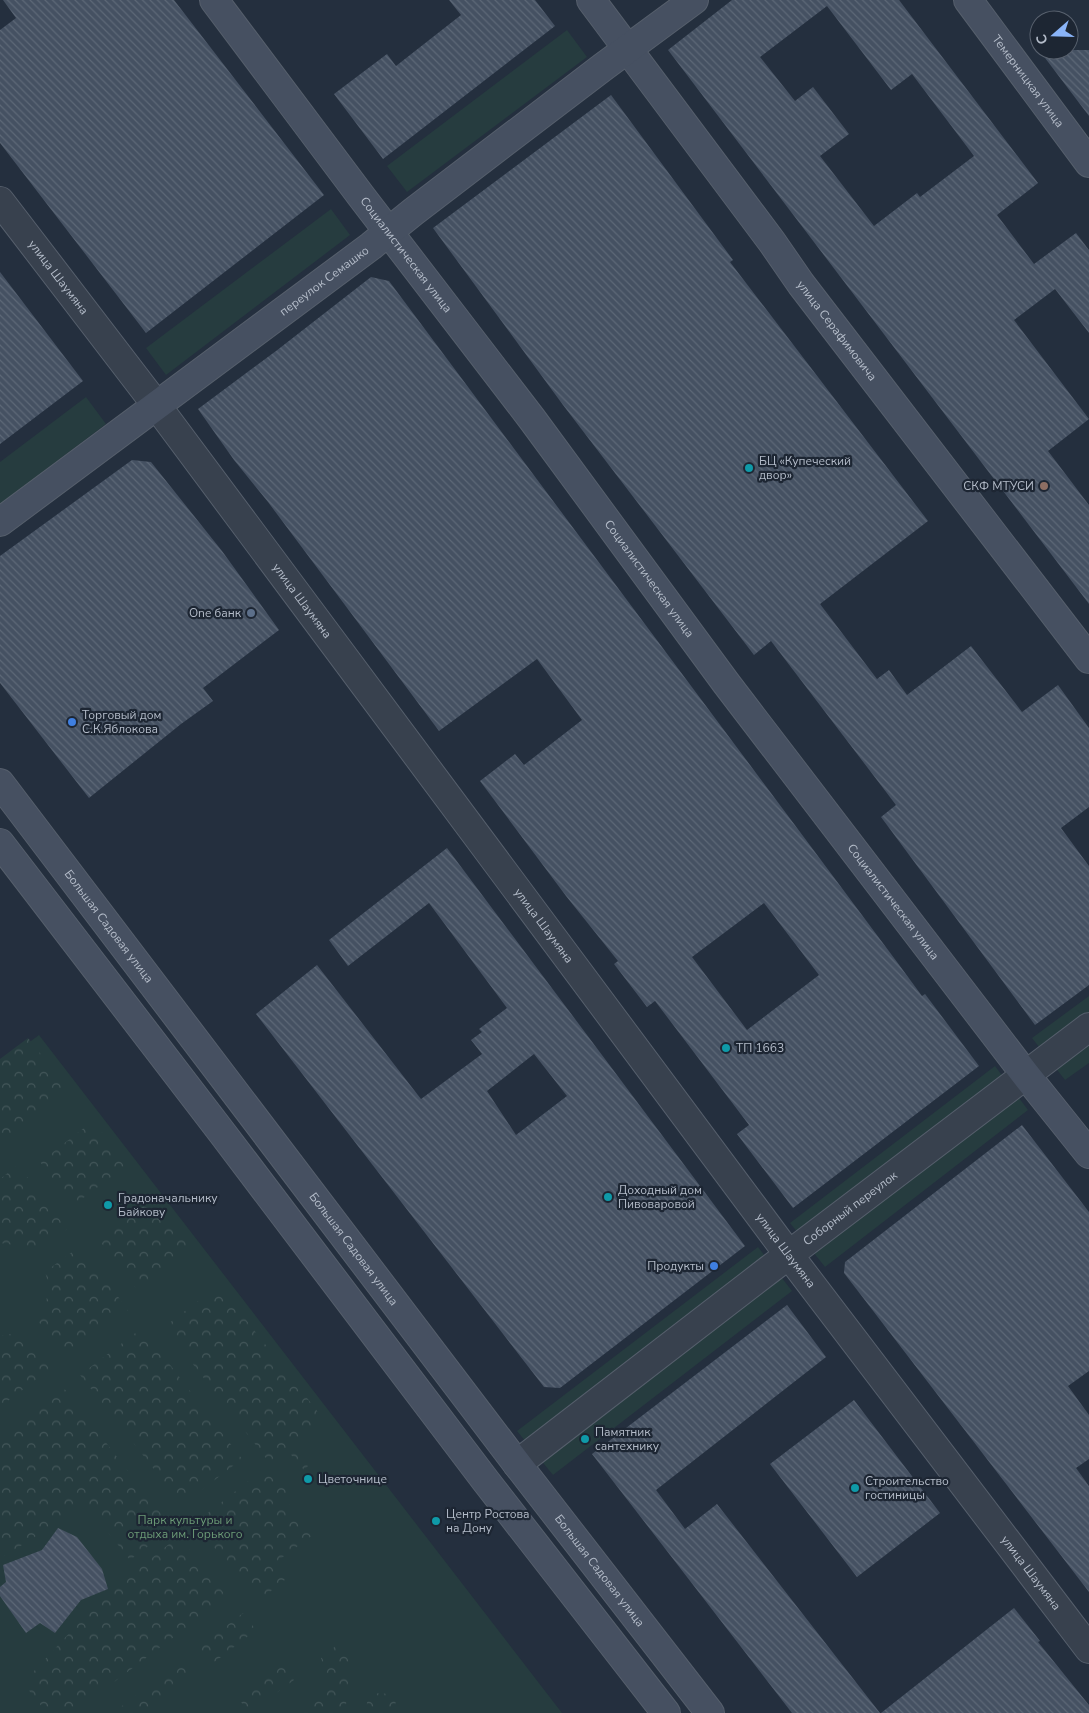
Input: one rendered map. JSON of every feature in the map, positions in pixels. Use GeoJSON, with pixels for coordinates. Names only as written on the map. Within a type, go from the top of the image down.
{"type":"FeatureCollection","features":[{"type":"Feature","properties":{"kind":"street","name":"Социалистическая улица"},"geometry":{"type":"LineString","coordinates":[[214,0],[532,418],[726,683],[1089,1154]]}},
{"type":"Feature","properties":{"kind":"street","name":"улица Серафимовича"},"geometry":{"type":"LineString","coordinates":[[591,0],[772,242],[801,284],[1089,659]]}},
{"type":"Feature","properties":{"kind":"street","name":"переулок Семашко"},"geometry":{"type":"LineString","coordinates":[[0,522],[389,232],[694,0]]}},
{"type":"Feature","properties":{"kind":"street","name":"Темерницкая улица"},"geometry":{"type":"LineString","coordinates":[[968,0],[1089,163]]}},
{"type":"Feature","properties":{"kind":"street","name":"улица Шаумяна"},"geometry":{"type":"LineString","coordinates":[[0,201],[157,406],[789,1255],[1089,1648]]}},
{"type":"Feature","properties":{"kind":"street","name":"Большая Садовая улица"},"geometry":{"type":"LineString","coordinates":[[0,783],[517,1464],[710,1713]]}},
{"type":"Feature","properties":{"kind":"street"},"geometry":{"type":"LineString","coordinates":[[0,843],[485,1480],[666,1713]]}},
{"type":"Feature","properties":{"kind":"street","name":"Соборный переулок"},"geometry":{"type":"LineString","coordinates":[[517,1464],[1089,1027]]}},
{"type":"Feature","properties":{"kind":"green space"},"geometry":{"type":"Polygon","coordinates":[[[567,30],[587,57],[407,192],[387,166],[567,30]]]}},
{"type":"Feature","properties":{"kind":"green space"},"geometry":{"type":"Polygon","coordinates":[[[331,209],[350,235],[166,375],[146,348],[331,209]]]}},
{"type":"Feature","properties":{"kind":"green space"},"geometry":{"type":"Polygon","coordinates":[[[86,397],[106,424],[0,504],[0,462],[86,397]]]}},
{"type":"Feature","properties":{"kind":"green space"},"geometry":{"type":"Polygon","coordinates":[[[1089,996],[1089,1063],[1065,1080],[1032,1038],[1089,996]]]}},
{"type":"Feature","properties":{"kind":"green space","name":"Парк культуры и отдыха им. Горького"},"geometry":{"type":"Polygon","coordinates":[[[39,1035],[562,1713],[0,1713],[0,1064],[39,1035]]]}},
{"type":"Feature","properties":{"kind":"green space"},"geometry":{"type":"Polygon","coordinates":[[[28,1038],[68,1088],[0,1144],[0,1059],[28,1038]]]}},
{"type":"Feature","properties":{"kind":"green space"},"geometry":{"type":"Polygon","coordinates":[[[995,1066],[1028,1110],[825,1267],[790,1223],[995,1066]]]}},
{"type":"Feature","properties":{"kind":"green space"},"geometry":{"type":"Polygon","coordinates":[[[93,1121],[127,1165],[74,1205],[40,1162],[93,1121]]]}},
{"type":"Feature","properties":{"kind":"green space"},"geometry":{"type":"Polygon","coordinates":[[[18,1165],[67,1229],[32,1255],[21,1246],[0,1243],[0,1179],[18,1165]]]}},
{"type":"Feature","properties":{"kind":"green space"},"geometry":{"type":"Polygon","coordinates":[[[153,1198],[192,1250],[138,1291],[99,1240],[153,1198]]]}},
{"type":"Feature","properties":{"kind":"green space"},"geometry":{"type":"Polygon","coordinates":[[[80,1246],[128,1310],[66,1357],[37,1320],[43,1309],[48,1291],[45,1272],[80,1246]]]}},
{"type":"Feature","properties":{"kind":"green space"},"geometry":{"type":"Polygon","coordinates":[[[758,1247],[792,1291],[553,1475],[517,1431],[758,1247]]]}},
{"type":"Feature","properties":{"kind":"green space"},"geometry":{"type":"Polygon","coordinates":[[[219,1285],[325,1421],[293,1445],[308,1466],[304,1470],[287,1450],[269,1462],[164,1327],[219,1285]]]}},
{"type":"Feature","properties":{"kind":"green space"},"geometry":{"type":"Polygon","coordinates":[[[142,1328],[242,1459],[182,1505],[80,1375],[142,1328]]]}},
{"type":"Feature","properties":{"kind":"green space"},"geometry":{"type":"Polygon","coordinates":[[[21,1332],[50,1369],[0,1407],[0,1336],[21,1332]]]}},
{"type":"Feature","properties":{"kind":"green space"},"geometry":{"type":"Polygon","coordinates":[[[63,1387],[172,1528],[130,1560],[84,1502],[29,1541],[0,1558],[0,1435],[63,1387]]]}},
{"type":"Feature","properties":{"kind":"green space"},"geometry":{"type":"Polygon","coordinates":[[[270,1464],[290,1489],[283,1496],[313,1535],[276,1562],[286,1579],[266,1595],[243,1584],[195,1523],[270,1464]]]}},
{"type":"Feature","properties":{"kind":"green space"},"geometry":{"type":"Polygon","coordinates":[[[179,1536],[227,1597],[73,1713],[47,1713],[23,1683],[86,1615],[133,1573],[179,1536]]]}},
{"type":"Feature","properties":{"kind":"green space"},"geometry":{"type":"Polygon","coordinates":[[[243,1613],[256,1630],[212,1664],[199,1647],[243,1613]]]}},
{"type":"Feature","properties":{"kind":"green space"},"geometry":{"type":"Polygon","coordinates":[[[338,1644],[351,1663],[345,1713],[293,1713],[329,1687],[321,1658],[338,1644]]]}},
{"type":"Feature","properties":{"kind":"green space"},"geometry":{"type":"Polygon","coordinates":[[[182,1660],[193,1676],[144,1713],[113,1713],[182,1660]]]}},
{"type":"Feature","properties":{"kind":"green space"},"geometry":{"type":"Polygon","coordinates":[[[282,1664],[294,1680],[249,1713],[238,1698],[282,1664]]]}},
{"type":"Feature","properties":{"kind":"green space"},"geometry":{"type":"Polygon","coordinates":[[[368,1693],[396,1694],[395,1713],[366,1713],[368,1693]]]}},
{"type":"Feature","properties":{"kind":"building"},"geometry":{"type":"Polygon","coordinates":[[[3,0],[174,0],[324,195],[146,333],[0,143],[0,30],[16,18],[3,0]]]}},
{"type":"Feature","properties":{"kind":"building"},"geometry":{"type":"Polygon","coordinates":[[[449,0],[535,0],[555,26],[383,159],[334,94],[387,54],[396,66],[461,15],[449,0]]]}},
{"type":"Feature","properties":{"kind":"building"},"geometry":{"type":"Polygon","coordinates":[[[732,0],[899,0],[1038,183],[997,215],[1034,264],[1076,233],[1089,250],[1089,333],[1055,289],[1014,320],[1089,419],[1048,451],[1089,505],[1089,604],[668,50],[732,0]],[[827,6],[760,57],[795,101],[813,87],[849,134],[820,156],[874,226],[917,193],[920,197],[974,156],[912,74],[891,90],[827,6]]]}},
{"type":"Feature","properties":{"kind":"building"},"geometry":{"type":"Polygon","coordinates":[[[1079,50],[1089,50],[1089,116],[1047,60],[1079,60],[1079,50]]]}},
{"type":"Feature","properties":{"kind":"building"},"geometry":{"type":"Polygon","coordinates":[[[611,95],[733,260],[730,262],[928,521],[820,604],[877,679],[889,670],[907,695],[971,646],[1022,712],[1058,685],[1089,728],[1089,807],[1061,828],[1089,866],[1089,985],[1035,1025],[881,817],[896,805],[771,641],[754,655],[563,405],[433,228],[611,95]]]}},
{"type":"Feature","properties":{"kind":"building"},"geometry":{"type":"Polygon","coordinates":[[[0,272],[83,381],[0,444],[0,272]]]}},
{"type":"Feature","properties":{"kind":"building"},"geometry":{"type":"Polygon","coordinates":[[[371,277],[389,281],[922,996],[925,994],[979,1066],[793,1208],[737,1134],[749,1125],[655,1001],[647,1007],[614,964],[618,961],[566,896],[480,781],[515,754],[524,765],[582,720],[537,659],[439,731],[268,502],[234,460],[198,409],[371,277]],[[764,903],[692,957],[747,1030],[819,975],[764,903]]]}},
{"type":"Feature","properties":{"kind":"building"},"geometry":{"type":"Polygon","coordinates":[[[132,460],[151,462],[222,551],[279,630],[203,688],[213,701],[181,724],[89,798],[0,683],[0,556],[132,460]]]}},
{"type":"Feature","properties":{"kind":"building"},"geometry":{"type":"Polygon","coordinates":[[[447,848],[745,1246],[560,1388],[544,1387],[256,1014],[317,965],[421,1099],[482,1054],[471,1040],[482,1032],[479,1029],[507,1008],[429,903],[348,966],[329,940],[447,848]],[[534,1054],[487,1091],[516,1135],[567,1096],[534,1054]]]}},
{"type":"Feature","properties":{"kind":"building"},"geometry":{"type":"Polygon","coordinates":[[[1022,1125],[1089,1212],[1089,1371],[1068,1386],[1089,1415],[1089,1459],[1076,1468],[1089,1486],[1089,1592],[844,1273],[845,1262],[1022,1125]]]}},
{"type":"Feature","properties":{"kind":"building"},"geometry":{"type":"Polygon","coordinates":[[[787,1305],[826,1357],[656,1490],[685,1529],[717,1504],[880,1713],[792,1713],[592,1454],[787,1305]]]}},
{"type":"Feature","properties":{"kind":"building","name":"Строительство гостиницы"},"geometry":{"type":"Polygon","coordinates":[[[854,1400],[940,1513],[857,1577],[770,1464],[854,1400]]]}},
{"type":"Feature","properties":{"kind":"building"},"geometry":{"type":"Polygon","coordinates":[[[58,1528],[77,1537],[102,1569],[108,1589],[81,1600],[55,1633],[40,1623],[26,1633],[0,1596],[0,1587],[6,1582],[3,1565],[42,1550],[58,1528]]]}},
{"type":"Feature","properties":{"kind":"building"},"geometry":{"type":"Polygon","coordinates":[[[1014,1608],[1040,1641],[1038,1642],[1089,1705],[1089,1713],[881,1713],[1014,1608]]]}},
{"type":"Feature","properties":{"kind":"place","name":"БЦ «Купеческий двор»"},"geometry":{"type":"Point","coordinates":[749,468]}},
{"type":"Feature","properties":{"kind":"place","name":"СКФ МТУСИ"},"geometry":{"type":"Point","coordinates":[1044,486]}},
{"type":"Feature","properties":{"kind":"place","name":"One банк"},"geometry":{"type":"Point","coordinates":[251,613]}},
{"type":"Feature","properties":{"kind":"place","name":"Торговый дом С.К.Яблокова"},"geometry":{"type":"Point","coordinates":[72,722]}},
{"type":"Feature","properties":{"kind":"place","name":"ТП 1663"},"geometry":{"type":"Point","coordinates":[726,1048]}},
{"type":"Feature","properties":{"kind":"place","name":"Доходный дом Пивоваровой"},"geometry":{"type":"Point","coordinates":[608,1197]}},
{"type":"Feature","properties":{"kind":"place","name":"Градоначальнику Байкову"},"geometry":{"type":"Point","coordinates":[108,1205]}},
{"type":"Feature","properties":{"kind":"place","name":"Продукты"},"geometry":{"type":"Point","coordinates":[714,1266]}},
{"type":"Feature","properties":{"kind":"place","name":"Памятник сантехнику"},"geometry":{"type":"Point","coordinates":[585,1439]}},
{"type":"Feature","properties":{"kind":"place","name":"Цветочнице"},"geometry":{"type":"Point","coordinates":[308,1479]}},
{"type":"Feature","properties":{"kind":"place","name":"Строительство гостиницы"},"geometry":{"type":"Point","coordinates":[855,1488]}},
{"type":"Feature","properties":{"kind":"place","name":"Центр Ростова на Дону"},"geometry":{"type":"Point","coordinates":[436,1521]}}]}
